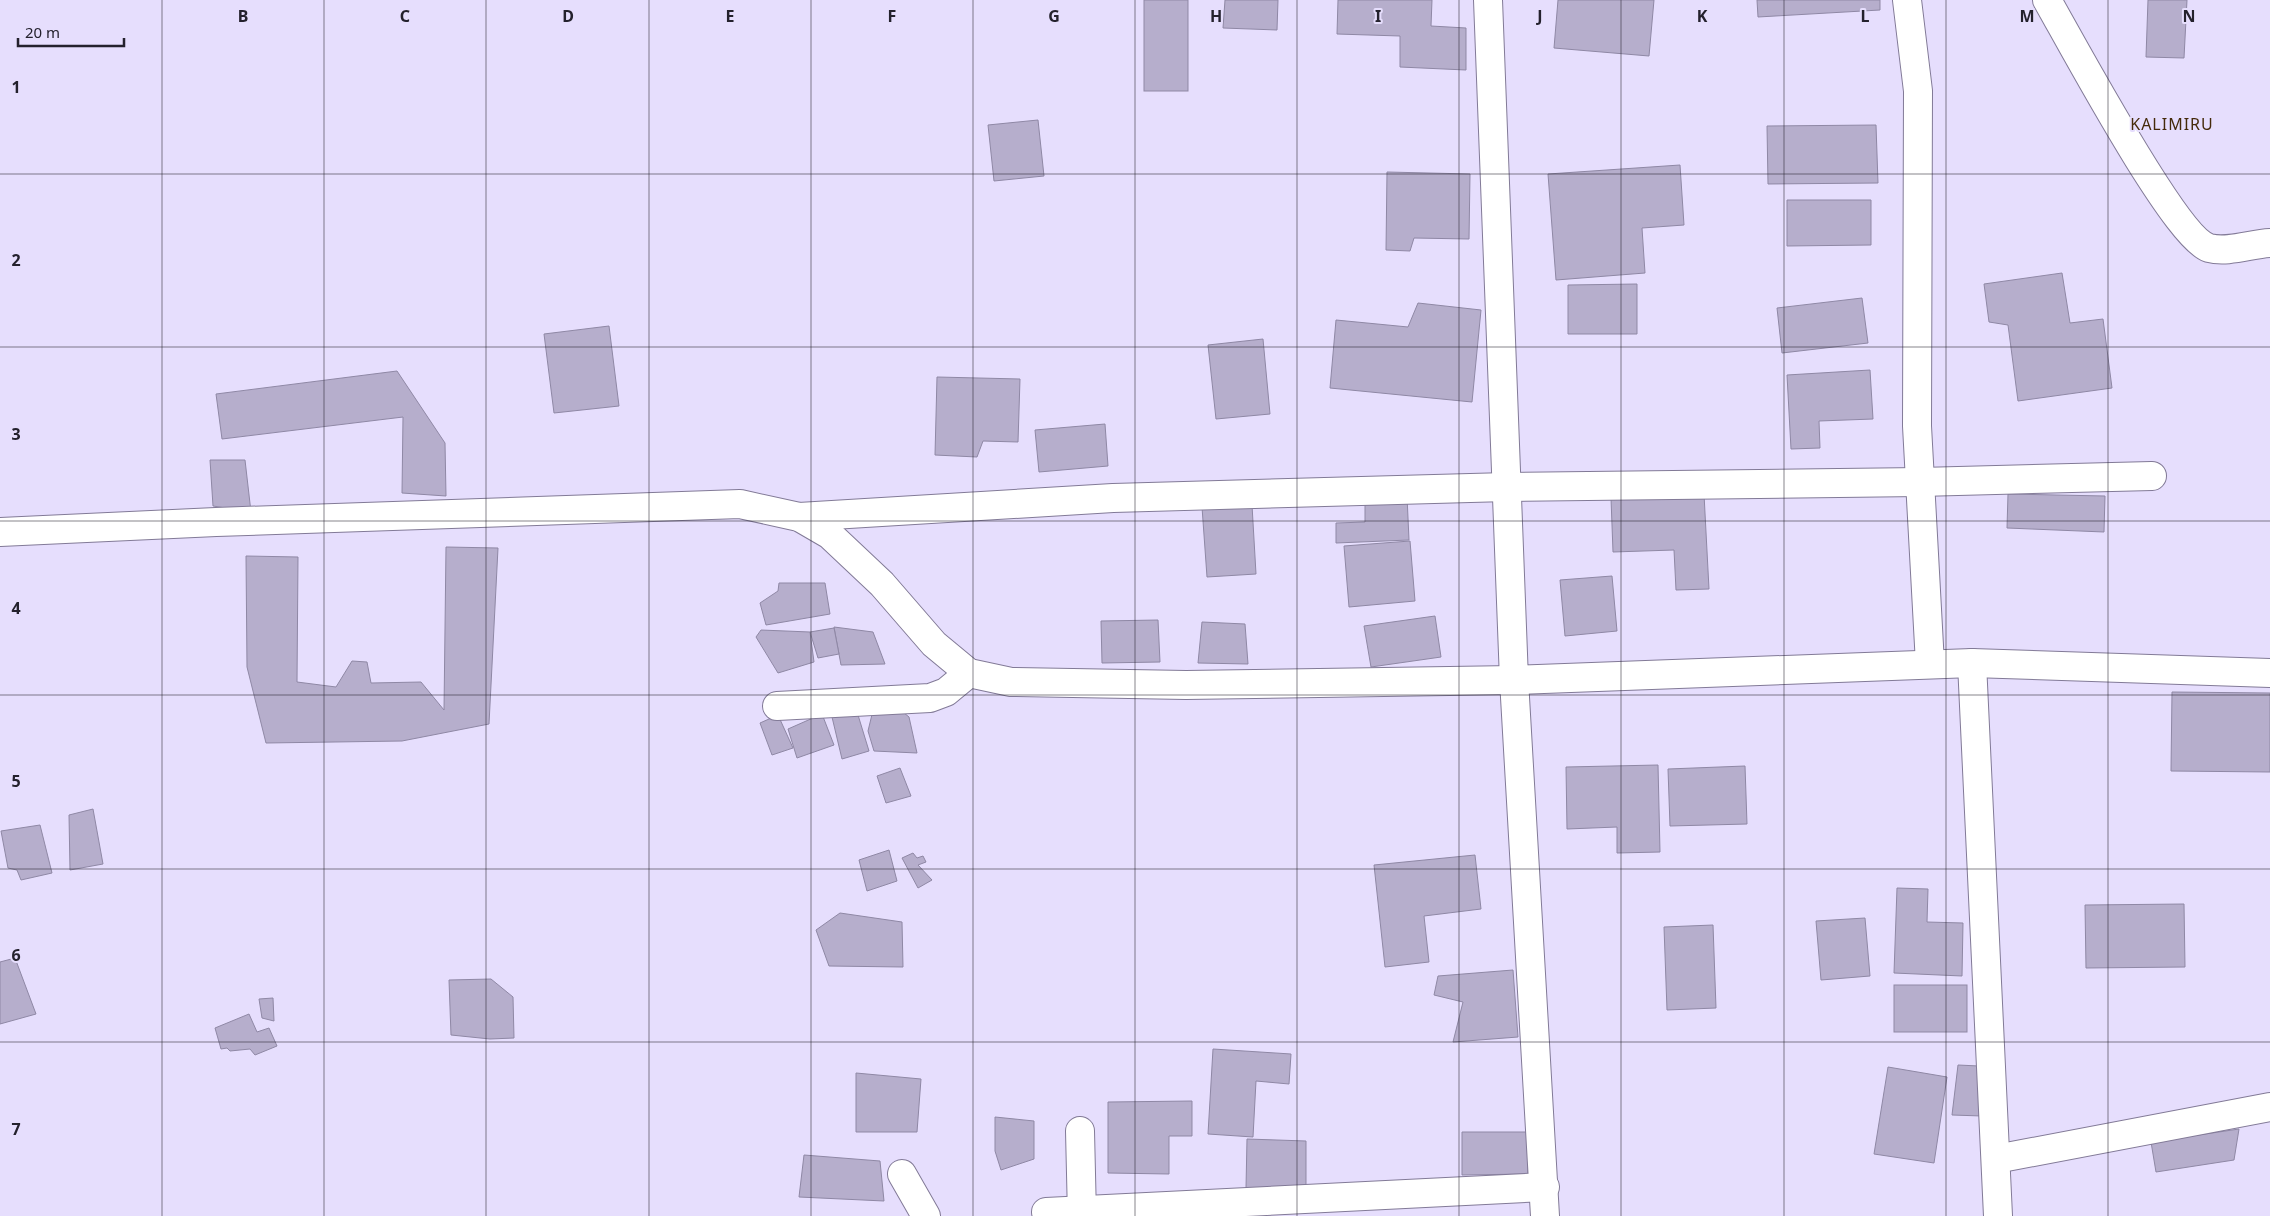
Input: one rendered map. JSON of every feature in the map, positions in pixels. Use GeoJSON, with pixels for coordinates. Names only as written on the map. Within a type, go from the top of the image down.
{"type":"FeatureCollection","features":[{"type":"Feature","properties":{"kind":"street"},"geometry":{"type":"LineString","coordinates":[[1488,0],[1514,680],[1545,1186],[1545,1216]]}},
{"type":"Feature","properties":{"kind":"street"},"geometry":{"type":"LineString","coordinates":[[1906,0],[1918,90],[1917,426],[1930,664]]}},
{"type":"Feature","properties":{"kind":"street"},"geometry":{"type":"LineString","coordinates":[[2047,0],[2128,143],[2197,239],[2209,248],[2229,249],[2269,242]]}},
{"type":"Feature","properties":{"kind":"street"},"geometry":{"type":"LineString","coordinates":[[0,532],[216,522],[740,504],[799,517],[1113,498],[1507,487],[1920,482],[2152,476]]}},
{"type":"Feature","properties":{"kind":"street"},"geometry":{"type":"LineString","coordinates":[[799,517],[830,535],[882,584],[934,644],[969,674],[1011,682],[1186,685],[1514,680],[1972,663],[2270,672]]}},
{"type":"Feature","properties":{"kind":"street"},"geometry":{"type":"LineString","coordinates":[[1972,663],[1998,1216]]}},
{"type":"Feature","properties":{"kind":"street"},"geometry":{"type":"LineString","coordinates":[[777,706],[930,698],[946,692],[969,674]]}},
{"type":"Feature","properties":{"kind":"street"},"geometry":{"type":"LineString","coordinates":[[1996,1158],[2270,1107]]}},
{"type":"Feature","properties":{"kind":"street"},"geometry":{"type":"LineString","coordinates":[[1080,1131],[1082,1213]]}},
{"type":"Feature","properties":{"kind":"street"},"geometry":{"type":"LineString","coordinates":[[902,1174],[926,1216]]}},
{"type":"Feature","properties":{"kind":"street"},"geometry":{"type":"LineString","coordinates":[[1046,1212],[1082,1213],[1545,1186]]}},
{"type":"Feature","properties":{"kind":"building"},"geometry":{"type":"Polygon","coordinates":[[[1144,0],[1188,0],[1188,91],[1144,91],[1144,0]]]}},
{"type":"Feature","properties":{"kind":"building"},"geometry":{"type":"Polygon","coordinates":[[[1225,0],[1278,0],[1277,30],[1223,28],[1225,0]]]}},
{"type":"Feature","properties":{"kind":"building"},"geometry":{"type":"Polygon","coordinates":[[[1338,0],[1432,0],[1431,26],[1466,28],[1466,70],[1400,67],[1400,36],[1337,34],[1338,0]]]}},
{"type":"Feature","properties":{"kind":"building"},"geometry":{"type":"Polygon","coordinates":[[[1558,0],[1654,0],[1649,56],[1554,48],[1558,0]]]}},
{"type":"Feature","properties":{"kind":"building"},"geometry":{"type":"Polygon","coordinates":[[[1757,0],[1880,0],[1880,10],[1758,17],[1757,0]]]}},
{"type":"Feature","properties":{"kind":"building"},"geometry":{"type":"Polygon","coordinates":[[[2148,0],[2187,0],[2184,58],[2146,57],[2148,0]]]}},
{"type":"Feature","properties":{"kind":"building"},"geometry":{"type":"Polygon","coordinates":[[[1038,120],[1044,176],[994,181],[988,125],[1038,120]]]}},
{"type":"Feature","properties":{"kind":"building"},"geometry":{"type":"Polygon","coordinates":[[[1876,125],[1878,183],[1768,184],[1767,126],[1876,125]]]}},
{"type":"Feature","properties":{"kind":"building"},"geometry":{"type":"Polygon","coordinates":[[[1680,165],[1684,225],[1642,228],[1645,273],[1556,280],[1548,174],[1680,165]]]}},
{"type":"Feature","properties":{"kind":"building"},"geometry":{"type":"Polygon","coordinates":[[[1387,172],[1470,174],[1469,239],[1414,238],[1410,251],[1386,250],[1387,172]]]}},
{"type":"Feature","properties":{"kind":"building"},"geometry":{"type":"Polygon","coordinates":[[[1787,200],[1871,200],[1871,245],[1787,246],[1787,200]]]}},
{"type":"Feature","properties":{"kind":"building"},"geometry":{"type":"Polygon","coordinates":[[[2062,273],[2070,323],[2103,319],[2112,388],[2018,401],[2008,325],[1989,322],[1984,284],[2062,273]]]}},
{"type":"Feature","properties":{"kind":"building"},"geometry":{"type":"Polygon","coordinates":[[[1637,284],[1637,334],[1568,334],[1568,285],[1637,284]]]}},
{"type":"Feature","properties":{"kind":"building"},"geometry":{"type":"Polygon","coordinates":[[[1862,298],[1868,343],[1782,353],[1777,308],[1862,298]]]}},
{"type":"Feature","properties":{"kind":"building"},"geometry":{"type":"Polygon","coordinates":[[[1418,303],[1481,310],[1472,402],[1330,388],[1336,320],[1408,327],[1418,303]]]}},
{"type":"Feature","properties":{"kind":"building"},"geometry":{"type":"Polygon","coordinates":[[[609,326],[619,406],[554,413],[544,334],[609,326]]]}},
{"type":"Feature","properties":{"kind":"building"},"geometry":{"type":"Polygon","coordinates":[[[1263,339],[1270,414],[1216,419],[1208,345],[1263,339]]]}},
{"type":"Feature","properties":{"kind":"building"},"geometry":{"type":"Polygon","coordinates":[[[1870,370],[1873,419],[1819,421],[1820,448],[1791,449],[1787,375],[1870,370]]]}},
{"type":"Feature","properties":{"kind":"building"},"geometry":{"type":"Polygon","coordinates":[[[397,371],[445,443],[446,496],[402,493],[403,417],[222,439],[216,394],[397,371]]]}},
{"type":"Feature","properties":{"kind":"building"},"geometry":{"type":"Polygon","coordinates":[[[937,377],[1020,379],[1018,442],[983,441],[977,457],[935,455],[937,377]]]}},
{"type":"Feature","properties":{"kind":"building"},"geometry":{"type":"Polygon","coordinates":[[[1105,424],[1108,466],[1039,472],[1035,430],[1105,424]]]}},
{"type":"Feature","properties":{"kind":"building"},"geometry":{"type":"Polygon","coordinates":[[[210,460],[245,460],[251,512],[213,506],[210,460]]]}},
{"type":"Feature","properties":{"kind":"building"},"geometry":{"type":"Polygon","coordinates":[[[1704,494],[1709,589],[1676,590],[1674,550],[1613,552],[1611,498],[1704,494]]]}},
{"type":"Feature","properties":{"kind":"building"},"geometry":{"type":"Polygon","coordinates":[[[2008,494],[2105,496],[2104,532],[2007,528],[2008,494]]]}},
{"type":"Feature","properties":{"kind":"building"},"geometry":{"type":"Polygon","coordinates":[[[1407,496],[1409,540],[1336,543],[1336,523],[1365,522],[1365,497],[1407,496]]]}},
{"type":"Feature","properties":{"kind":"building"},"geometry":{"type":"Polygon","coordinates":[[[1252,505],[1256,574],[1207,577],[1202,507],[1252,505]]]}},
{"type":"Feature","properties":{"kind":"building"},"geometry":{"type":"Polygon","coordinates":[[[1410,541],[1415,601],[1349,607],[1344,546],[1410,541]]]}},
{"type":"Feature","properties":{"kind":"building"},"geometry":{"type":"Polygon","coordinates":[[[446,547],[498,548],[489,724],[402,741],[266,743],[247,667],[246,556],[298,557],[297,682],[336,687],[352,661],[367,662],[371,683],[421,682],[444,710],[446,547]]]}},
{"type":"Feature","properties":{"kind":"building"},"geometry":{"type":"Polygon","coordinates":[[[1612,576],[1617,631],[1565,636],[1560,580],[1612,576]]]}},
{"type":"Feature","properties":{"kind":"building"},"geometry":{"type":"Polygon","coordinates":[[[779,583],[825,583],[830,614],[766,625],[760,603],[778,591],[779,583]]]}},
{"type":"Feature","properties":{"kind":"building"},"geometry":{"type":"Polygon","coordinates":[[[1435,616],[1441,657],[1371,667],[1364,626],[1435,616]]]}},
{"type":"Feature","properties":{"kind":"building"},"geometry":{"type":"Polygon","coordinates":[[[1158,620],[1160,662],[1102,663],[1101,621],[1158,620]]]}},
{"type":"Feature","properties":{"kind":"building"},"geometry":{"type":"Polygon","coordinates":[[[1202,622],[1245,624],[1248,664],[1198,663],[1202,622]]]}},
{"type":"Feature","properties":{"kind":"building"},"geometry":{"type":"Polygon","coordinates":[[[834,627],[873,632],[885,664],[841,665],[834,627]]]}},
{"type":"Feature","properties":{"kind":"building"},"geometry":{"type":"Polygon","coordinates":[[[834,628],[839,654],[818,658],[810,632],[834,628]]]}},
{"type":"Feature","properties":{"kind":"building"},"geometry":{"type":"Polygon","coordinates":[[[761,630],[810,632],[814,662],[778,673],[756,637],[761,630]]]}},
{"type":"Feature","properties":{"kind":"building"},"geometry":{"type":"Polygon","coordinates":[[[2172,692],[2270,693],[2270,772],[2171,771],[2172,692]]]}},
{"type":"Feature","properties":{"kind":"building"},"geometry":{"type":"Polygon","coordinates":[[[875,702],[892,703],[909,717],[917,753],[874,751],[868,731],[875,702]]]}},
{"type":"Feature","properties":{"kind":"building"},"geometry":{"type":"Polygon","coordinates":[[[822,714],[834,745],[797,758],[788,729],[822,714]]]}},
{"type":"Feature","properties":{"kind":"building"},"geometry":{"type":"Polygon","coordinates":[[[778,715],[793,748],[772,755],[760,723],[778,715]]]}},
{"type":"Feature","properties":{"kind":"building"},"geometry":{"type":"Polygon","coordinates":[[[858,715],[869,751],[842,759],[832,717],[858,715]]]}},
{"type":"Feature","properties":{"kind":"building"},"geometry":{"type":"Polygon","coordinates":[[[1658,765],[1660,852],[1617,853],[1617,827],[1567,829],[1566,767],[1658,765]]]}},
{"type":"Feature","properties":{"kind":"building"},"geometry":{"type":"Polygon","coordinates":[[[1745,766],[1747,824],[1670,826],[1668,769],[1745,766]]]}},
{"type":"Feature","properties":{"kind":"building"},"geometry":{"type":"Polygon","coordinates":[[[900,768],[911,796],[886,803],[877,776],[900,768]]]}},
{"type":"Feature","properties":{"kind":"building"},"geometry":{"type":"Polygon","coordinates":[[[93,809],[103,864],[70,870],[69,815],[93,809]]]}},
{"type":"Feature","properties":{"kind":"building"},"geometry":{"type":"Polygon","coordinates":[[[40,825],[52,873],[21,880],[17,870],[8,868],[1,831],[40,825]]]}},
{"type":"Feature","properties":{"kind":"building"},"geometry":{"type":"Polygon","coordinates":[[[889,850],[897,881],[867,891],[859,860],[889,850]]]}},
{"type":"Feature","properties":{"kind":"building"},"geometry":{"type":"Polygon","coordinates":[[[913,853],[917,858],[923,856],[926,862],[918,865],[932,880],[918,888],[902,858],[913,853]]]}},
{"type":"Feature","properties":{"kind":"building"},"geometry":{"type":"Polygon","coordinates":[[[1475,855],[1481,909],[1424,916],[1429,962],[1385,967],[1374,865],[1475,855]]]}},
{"type":"Feature","properties":{"kind":"building"},"geometry":{"type":"Polygon","coordinates":[[[1897,888],[1928,889],[1927,922],[1963,923],[1962,976],[1894,973],[1897,888]]]}},
{"type":"Feature","properties":{"kind":"building"},"geometry":{"type":"Polygon","coordinates":[[[2184,904],[2185,967],[2086,968],[2085,905],[2184,904]]]}},
{"type":"Feature","properties":{"kind":"building"},"geometry":{"type":"Polygon","coordinates":[[[840,913],[902,922],[903,967],[829,966],[816,930],[840,913]]]}},
{"type":"Feature","properties":{"kind":"building"},"geometry":{"type":"Polygon","coordinates":[[[1865,918],[1870,976],[1821,980],[1816,921],[1865,918]]]}},
{"type":"Feature","properties":{"kind":"building"},"geometry":{"type":"Polygon","coordinates":[[[1713,925],[1716,1008],[1667,1010],[1664,927],[1713,925]]]}},
{"type":"Feature","properties":{"kind":"building"},"geometry":{"type":"Polygon","coordinates":[[[15,958],[36,1014],[0,1024],[0,962],[15,958]]]}},
{"type":"Feature","properties":{"kind":"building"},"geometry":{"type":"Polygon","coordinates":[[[1513,970],[1518,1037],[1453,1042],[1463,1002],[1434,995],[1438,976],[1513,970]]]}},
{"type":"Feature","properties":{"kind":"building"},"geometry":{"type":"Polygon","coordinates":[[[491,979],[513,997],[514,1038],[490,1039],[451,1035],[449,980],[491,979]]]}},
{"type":"Feature","properties":{"kind":"building"},"geometry":{"type":"Polygon","coordinates":[[[1894,985],[1967,985],[1967,1032],[1894,1032],[1894,985]]]}},
{"type":"Feature","properties":{"kind":"building"},"geometry":{"type":"Polygon","coordinates":[[[273,998],[274,1021],[262,1018],[259,999],[273,998]]]}},
{"type":"Feature","properties":{"kind":"building"},"geometry":{"type":"Polygon","coordinates":[[[249,1014],[257,1032],[269,1028],[277,1046],[255,1055],[250,1049],[230,1051],[227,1048],[221,1049],[215,1028],[249,1014]]]}},
{"type":"Feature","properties":{"kind":"building"},"geometry":{"type":"Polygon","coordinates":[[[1213,1049],[1291,1054],[1289,1084],[1256,1081],[1253,1137],[1208,1134],[1213,1049]]]}},
{"type":"Feature","properties":{"kind":"building"},"geometry":{"type":"Polygon","coordinates":[[[1958,1065],[1979,1066],[1982,1116],[1952,1115],[1958,1065]]]}},
{"type":"Feature","properties":{"kind":"building"},"geometry":{"type":"Polygon","coordinates":[[[1888,1067],[1947,1077],[1934,1163],[1874,1154],[1888,1067]]]}},
{"type":"Feature","properties":{"kind":"building"},"geometry":{"type":"Polygon","coordinates":[[[856,1073],[921,1079],[917,1132],[856,1132],[856,1073]]]}},
{"type":"Feature","properties":{"kind":"building"},"geometry":{"type":"Polygon","coordinates":[[[1192,1101],[1192,1136],[1169,1136],[1169,1174],[1108,1173],[1108,1102],[1192,1101]]]}},
{"type":"Feature","properties":{"kind":"building"},"geometry":{"type":"Polygon","coordinates":[[[995,1117],[1034,1121],[1034,1159],[1001,1170],[995,1151],[995,1117]]]}},
{"type":"Feature","properties":{"kind":"building"},"geometry":{"type":"Polygon","coordinates":[[[2239,1129],[2234,1160],[2156,1172],[2151,1142],[2239,1129]]]}},
{"type":"Feature","properties":{"kind":"building"},"geometry":{"type":"Polygon","coordinates":[[[1462,1132],[1527,1132],[1528,1174],[1462,1175],[1462,1132]]]}},
{"type":"Feature","properties":{"kind":"building"},"geometry":{"type":"Polygon","coordinates":[[[1247,1139],[1306,1141],[1306,1189],[1246,1188],[1247,1139]]]}},
{"type":"Feature","properties":{"kind":"building"},"geometry":{"type":"Polygon","coordinates":[[[804,1155],[880,1161],[884,1201],[799,1197],[804,1155]]]}},
{"type":"Feature","properties":{"kind":"district","name":"KALIMIRU"},"geometry":{"type":"Point","coordinates":[2172,124]}}]}
